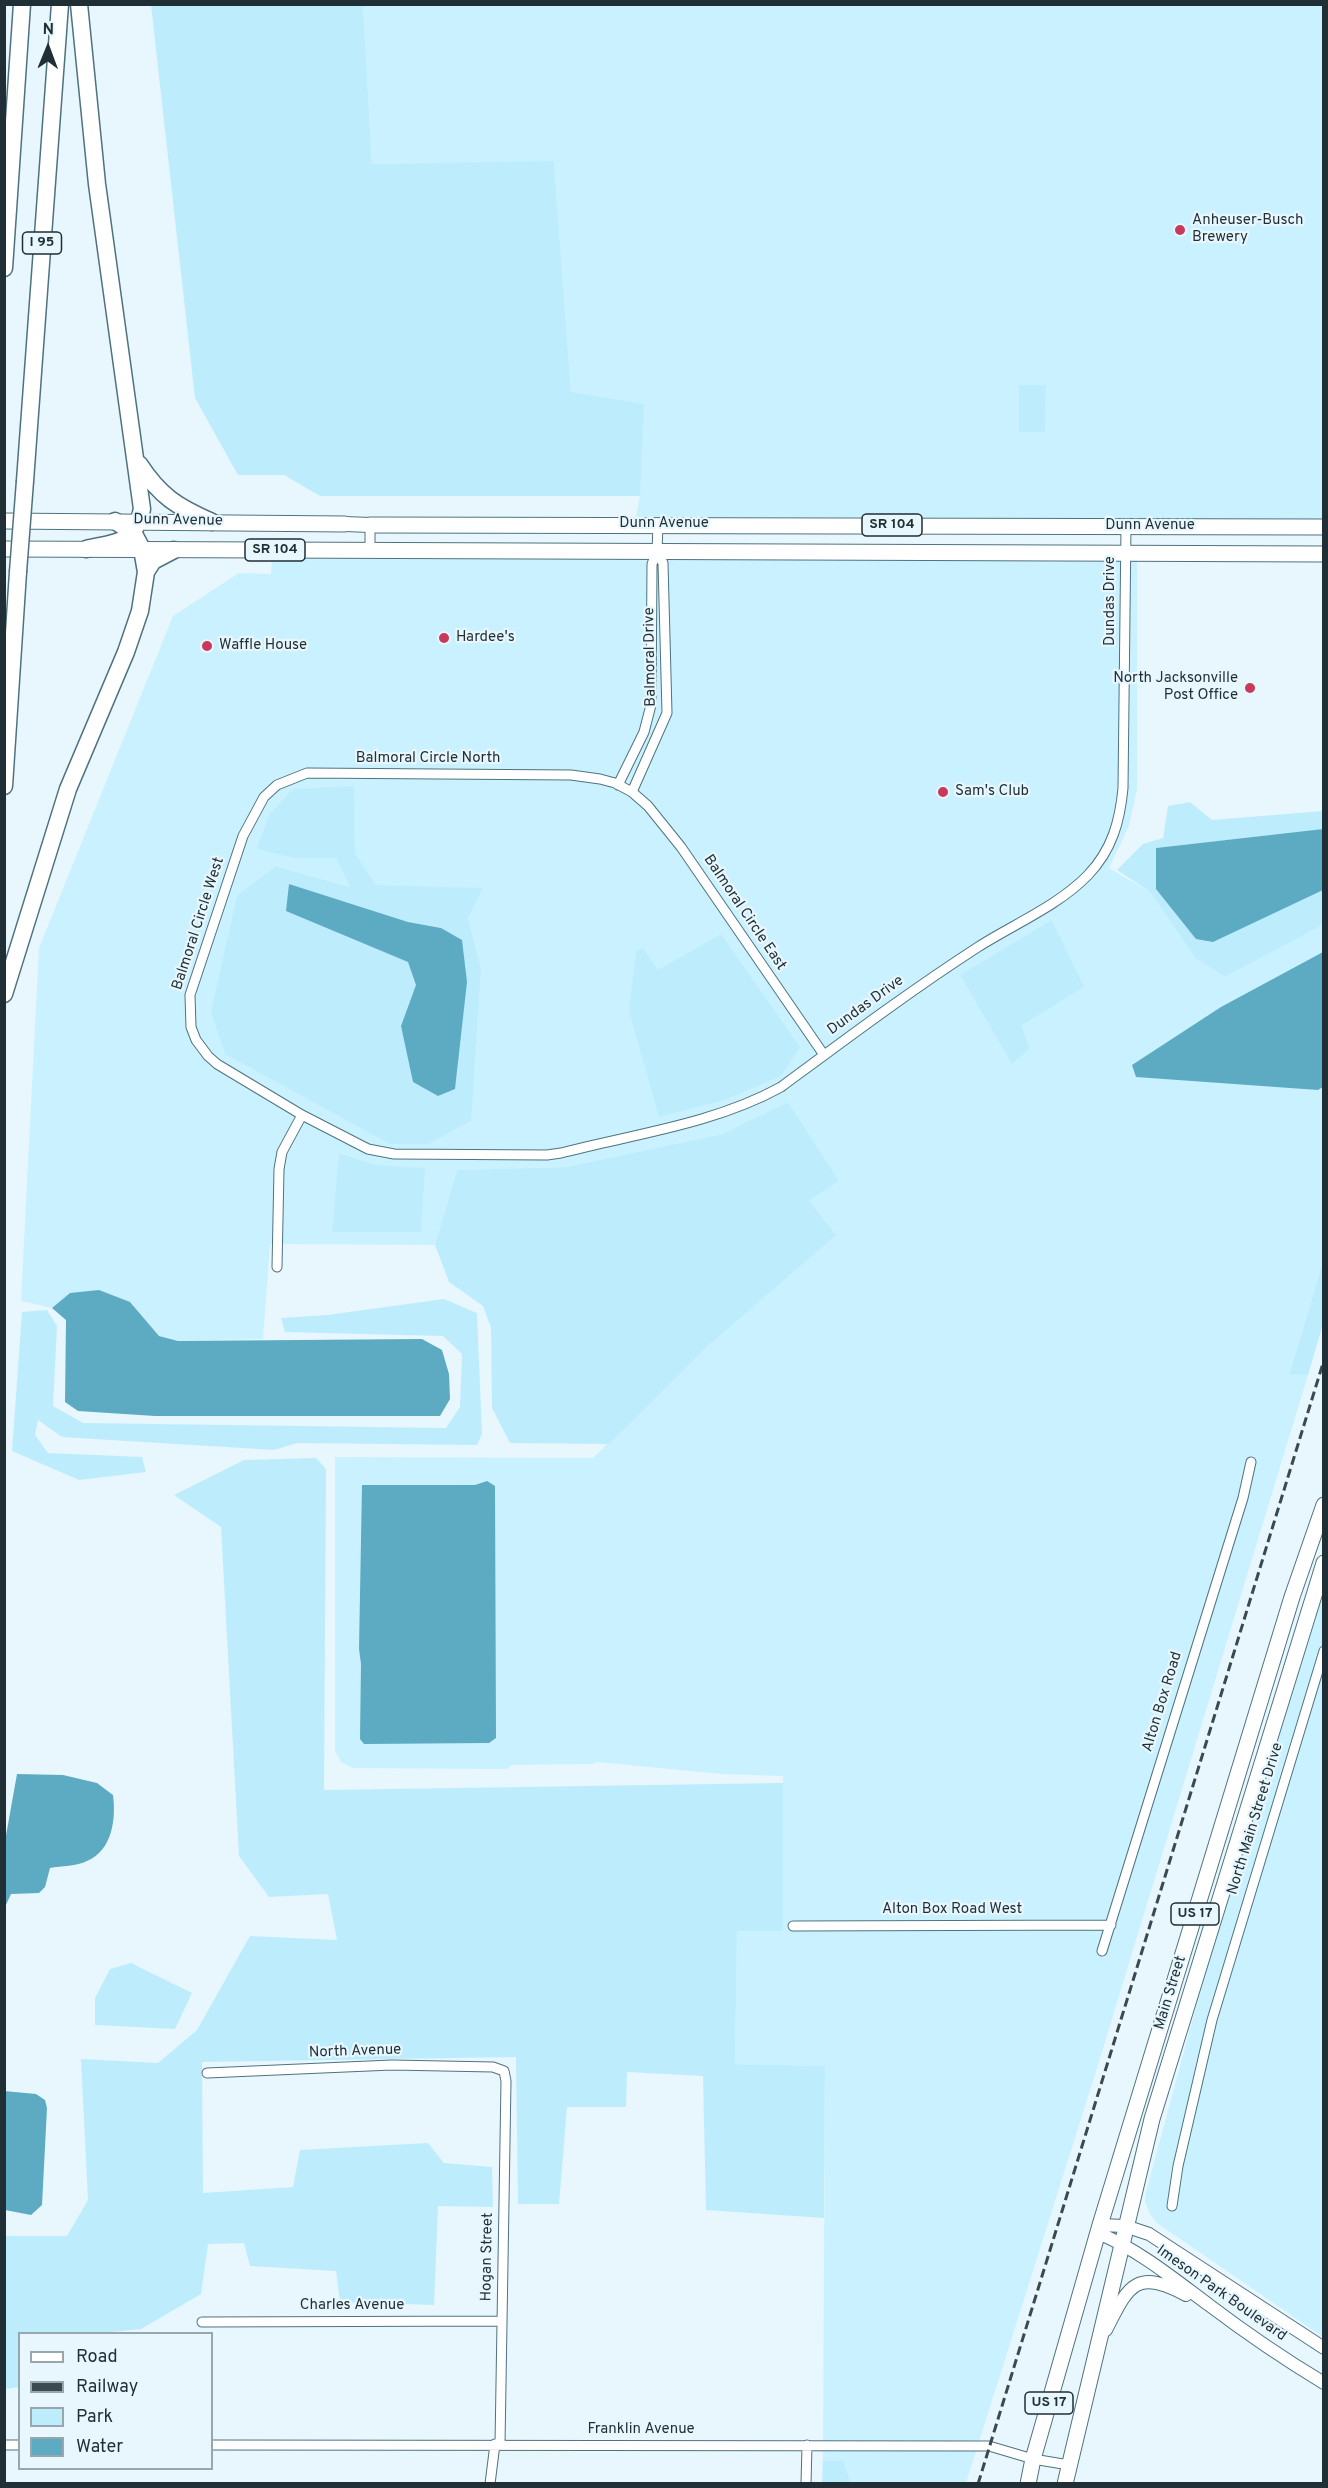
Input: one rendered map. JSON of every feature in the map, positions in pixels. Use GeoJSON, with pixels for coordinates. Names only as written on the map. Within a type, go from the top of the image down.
{"type":"FeatureCollection","features":[{"type":"Feature","properties":{"kind":"highway","name":"I 95"},"geometry":{"type":"LineString","coordinates":[[4,268],[22,4]]}},
{"type":"Feature","properties":{"kind":"highway","name":"I 95"},"geometry":{"type":"LineString","coordinates":[[4,786],[60,4]]}},
{"type":"Feature","properties":{"kind":"highway"},"geometry":{"type":"LineString","coordinates":[[4,994],[69,789],[135,629],[146,572],[137,527],[141,493],[97,184],[79,4]]}},
{"type":"Feature","properties":{"kind":"highway"},"geometry":{"type":"LineString","coordinates":[[135,458],[165,498],[183,510],[212,522]]}},
{"type":"Feature","properties":{"kind":"highway"},"geometry":{"type":"LineString","coordinates":[[116,521],[137,527]]}},
{"type":"Feature","properties":{"kind":"highway"},"geometry":{"type":"LineString","coordinates":[[86,549],[118,542],[137,527]]}},
{"type":"Feature","properties":{"kind":"highway"},"geometry":{"type":"LineString","coordinates":[[146,572],[153,561],[174,550]]}},
{"type":"Feature","properties":{"kind":"main road","name":"Dunn Avenue"},"geometry":{"type":"LineString","coordinates":[[4,521],[116,521]]}},
{"type":"Feature","properties":{"kind":"main road","name":"Dunn Avenue"},"geometry":{"type":"LineString","coordinates":[[137,527],[212,522],[370,525],[1323,527]]}},
{"type":"Feature","properties":{"kind":"main road","name":"Dunn Avenue"},"geometry":{"type":"LineString","coordinates":[[4,549],[1323,554]]}},
{"type":"Feature","properties":{"kind":"main road","name":"Main Street"},"geometry":{"type":"LineString","coordinates":[[1028,2484],[1033,2458],[1099,2229],[1289,1608],[1323,1505]]}},
{"type":"Feature","properties":{"kind":"main road","name":"Main Street"},"geometry":{"type":"LineString","coordinates":[[1065,2484],[1152,2119],[1323,1563]]}},
{"type":"Feature","properties":{"kind":"street","name":"Balmoral Drive"},"geometry":{"type":"LineString","coordinates":[[618,785],[644,732],[651,705],[652,564],[657,552],[658,524]]}},
{"type":"Feature","properties":{"kind":"street"},"geometry":{"type":"LineString","coordinates":[[370,525],[370,550]]}},
{"type":"Feature","properties":{"kind":"street","name":"Dundas Drive"},"geometry":{"type":"LineString","coordinates":[[302,1115],[352,1142],[385,1154],[547,1155],[743,1106],[781,1087],[952,964],[1065,894],[1089,874],[1107,851],[1118,824],[1124,788],[1126,526]]}},
{"type":"Feature","properties":{"kind":"street","name":"Balmoral Drive"},"geometry":{"type":"LineString","coordinates":[[632,792],[667,713],[663,563],[657,552]]}},
{"type":"Feature","properties":{"kind":"street","name":"Balmoral Circle North"},"geometry":{"type":"LineString","coordinates":[[292,778],[307,773],[564,774],[593,777],[618,785]]}},
{"type":"Feature","properties":{"kind":"street","name":"Balmoral Circle West"},"geometry":{"type":"LineString","coordinates":[[292,778],[277,785],[264,797],[247,827],[190,995],[190,1011],[191,1027],[196,1040],[208,1056],[302,1115]]}},
{"type":"Feature","properties":{"kind":"street","name":"Balmoral Circle East"},"geometry":{"type":"LineString","coordinates":[[618,785],[632,792],[648,806],[670,832],[824,1055]]}},
{"type":"Feature","properties":{"kind":"street"},"geometry":{"type":"LineString","coordinates":[[277,1267],[279,1169],[282,1152],[302,1115]]}},
{"type":"Feature","properties":{"kind":"street","name":"Alton Box Road"},"geometry":{"type":"LineString","coordinates":[[1102,1952],[1243,1498],[1251,1462]]}},
{"type":"Feature","properties":{"kind":"street","name":"North Main Street Drive"},"geometry":{"type":"LineString","coordinates":[[1172,2206],[1178,2166],[1218,2000],[1323,1651]]}},
{"type":"Feature","properties":{"kind":"street","name":"Alton Box Road West"},"geometry":{"type":"LineString","coordinates":[[793,1926],[1111,1925]]}},
{"type":"Feature","properties":{"kind":"street","name":"North Avenue"},"geometry":{"type":"LineString","coordinates":[[207,2073],[392,2065],[493,2067],[504,2071]]}},
{"type":"Feature","properties":{"kind":"street","name":"Hogan Street"},"geometry":{"type":"LineString","coordinates":[[490,2484],[497,2444],[502,2321],[507,2081],[504,2071]]}},
{"type":"Feature","properties":{"kind":"street","name":"Imeson Park Boulevard"},"geometry":{"type":"LineString","coordinates":[[1099,2229],[1125,2226],[1149,2234],[1323,2348]]}},
{"type":"Feature","properties":{"kind":"street","name":"Imeson Park Boulevard"},"geometry":{"type":"LineString","coordinates":[[1099,2229],[1323,2383]]}},
{"type":"Feature","properties":{"kind":"street"},"geometry":{"type":"LineString","coordinates":[[1097,2347],[1124,2296],[1140,2283],[1157,2283],[1176,2290],[1228,2319]]}},
{"type":"Feature","properties":{"kind":"street","name":"Charles Avenue"},"geometry":{"type":"LineString","coordinates":[[202,2322],[502,2321]]}},
{"type":"Feature","properties":{"kind":"street","name":"Franklin Avenue"},"geometry":{"type":"LineString","coordinates":[[213,2445],[989,2446],[1069,2465]]}},
{"type":"Feature","properties":{"kind":"street"},"geometry":{"type":"LineString","coordinates":[[806,2484],[807,2445]]}},
{"type":"Feature","properties":{"kind":"shaded area","name":"Anheuser-Busch Brewery"},"geometry":{"type":"Polygon","coordinates":[[[363,5],[1323,5],[1323,519],[636,517],[640,496],[571,392],[554,162],[372,164],[363,5]]]}},
{"type":"Feature","properties":{"kind":"shaded area"},"geometry":{"type":"Polygon","coordinates":[[[272,557],[1137,561],[1137,789],[1129,826],[1109,868],[1150,892],[1195,958],[1225,977],[1323,925],[1323,1262],[1289,1373],[1308,1375],[1098,2065],[966,2483],[851,2483],[843,2461],[823,2461],[825,2066],[735,2064],[737,1930],[783,1930],[783,1776],[722,1774],[597,1762],[592,1764],[512,1765],[507,1769],[353,1768],[341,1762],[335,1751],[335,1457],[593,1458],[711,1343],[809,1201],[838,1181],[788,1102],[722,1134],[565,1167],[457,1170],[435,1245],[270,1244],[263,1339],[178,1341],[159,1336],[130,1302],[70,1293],[52,1308],[21,1301],[39,948],[173,616],[239,573],[271,574],[272,557]],[[353,786],[336,858],[350,887],[277,866],[481,969],[468,918],[376,885],[355,853],[353,786]],[[1052,920],[1021,1026],[1083,987],[1052,920]],[[340,1153],[332,1232],[377,1165],[340,1153]]]}},
{"type":"Feature","properties":{"kind":"shaded area"},"geometry":{"type":"Polygon","coordinates":[[[1323,1582],[1323,2337],[1157,2223],[1145,2202],[1220,1918],[1323,1582]]]}},
{"type":"Feature","properties":{"kind":"green space"},"geometry":{"type":"Polygon","coordinates":[[[151,5],[363,5],[372,164],[554,161],[571,392],[644,404],[640,496],[320,496],[284,475],[238,475],[195,398],[151,5]]]}},
{"type":"Feature","properties":{"kind":"green space"},"geometry":{"type":"Polygon","coordinates":[[[1019,385],[1046,385],[1045,432],[1019,432],[1019,385]]]}},
{"type":"Feature","properties":{"kind":"green space"},"geometry":{"type":"Polygon","coordinates":[[[354,786],[355,853],[376,885],[483,888],[468,918],[481,969],[471,1121],[428,1144],[390,1144],[225,1054],[211,1012],[237,896],[276,866],[350,887],[336,858],[294,858],[257,849],[269,815],[293,789],[354,786]],[[289,884],[408,962],[416,985],[401,1026],[413,1082],[438,1096],[455,1089],[467,982],[441,928],[408,922],[289,884]]]}},
{"type":"Feature","properties":{"kind":"green space"},"geometry":{"type":"Polygon","coordinates":[[[1190,802],[1212,820],[1323,811],[1323,829],[1157,848],[1307,896],[1323,890],[1323,925],[1225,977],[1195,958],[1150,892],[1117,870],[1143,844],[1163,838],[1168,806],[1190,802]]]}},
{"type":"Feature","properties":{"kind":"green space"},"geometry":{"type":"Polygon","coordinates":[[[1052,920],[1084,987],[1021,1026],[1030,1048],[1012,1064],[960,975],[1052,920]]]}},
{"type":"Feature","properties":{"kind":"green space"},"geometry":{"type":"Polygon","coordinates":[[[721,934],[800,1047],[781,1076],[724,1100],[659,1117],[629,1011],[636,951],[643,948],[658,970],[721,934]]]}},
{"type":"Feature","properties":{"kind":"green space"},"geometry":{"type":"Polygon","coordinates":[[[788,1102],[839,1181],[809,1201],[836,1235],[711,1343],[609,1444],[510,1443],[492,1408],[491,1328],[483,1306],[449,1282],[435,1245],[457,1170],[565,1167],[722,1134],[788,1102]]]}},
{"type":"Feature","properties":{"kind":"green space"},"geometry":{"type":"Polygon","coordinates":[[[339,1153],[377,1165],[425,1168],[421,1232],[332,1232],[339,1153]]]}},
{"type":"Feature","properties":{"kind":"green space"},"geometry":{"type":"Polygon","coordinates":[[[1323,1262],[1323,1324],[1308,1375],[1289,1374],[1323,1262]]]}},
{"type":"Feature","properties":{"kind":"green space"},"geometry":{"type":"Polygon","coordinates":[[[444,1299],[477,1313],[482,1434],[477,1445],[297,1443],[274,1450],[62,1437],[38,1420],[35,1435],[48,1453],[142,1457],[146,1472],[79,1480],[12,1451],[22,1312],[47,1310],[57,1326],[53,1406],[83,1423],[446,1428],[460,1407],[462,1354],[443,1336],[285,1332],[281,1318],[327,1315],[444,1299]]]}},
{"type":"Feature","properties":{"kind":"green space"},"geometry":{"type":"Polygon","coordinates":[[[316,1458],[326,1469],[324,1790],[783,1783],[783,1931],[737,1931],[735,2064],[825,2066],[824,2218],[706,2210],[703,2076],[627,2072],[626,2107],[567,2107],[559,2204],[518,2204],[516,2057],[202,2062],[203,2193],[293,2187],[300,2150],[428,2143],[444,2163],[492,2167],[493,2207],[438,2206],[434,2305],[340,2302],[336,2271],[250,2266],[244,2243],[208,2244],[201,2294],[141,2329],[111,2332],[18,2332],[18,2387],[5,2389],[5,2236],[67,2236],[88,2200],[81,2059],[158,2063],[197,2030],[250,1936],[337,1940],[328,1894],[269,1897],[239,1856],[221,1527],[174,1495],[244,1460],[316,1458]]]}},
{"type":"Feature","properties":{"kind":"green space"},"geometry":{"type":"Polygon","coordinates":[[[131,1963],[192,1993],[175,2029],[95,2025],[95,1998],[110,1969],[131,1963]]]}},
{"type":"Feature","properties":{"kind":"green space"},"geometry":{"type":"Polygon","coordinates":[[[823,2461],[843,2461],[851,2483],[822,2483],[823,2461]]]}},
{"type":"Feature","properties":{"kind":"water"},"geometry":{"type":"Polygon","coordinates":[[[1323,829],[1323,890],[1213,942],[1196,939],[1156,889],[1156,848],[1323,829]]]}},
{"type":"Feature","properties":{"kind":"water"},"geometry":{"type":"Polygon","coordinates":[[[289,884],[408,922],[441,928],[462,940],[467,982],[455,1089],[438,1096],[413,1082],[401,1026],[416,985],[408,962],[286,911],[289,884]]]}},
{"type":"Feature","properties":{"kind":"water"},"geometry":{"type":"Polygon","coordinates":[[[1323,952],[1323,1087],[1318,1090],[1136,1077],[1132,1065],[1221,1007],[1323,952]]]}},
{"type":"Feature","properties":{"kind":"water"},"geometry":{"type":"Polygon","coordinates":[[[99,1290],[130,1302],[159,1336],[178,1341],[422,1339],[442,1350],[449,1374],[450,1399],[440,1416],[155,1416],[78,1411],[65,1402],[66,1320],[52,1308],[70,1293],[99,1290]]]}},
{"type":"Feature","properties":{"kind":"water"},"geometry":{"type":"Polygon","coordinates":[[[487,1481],[495,1486],[496,1738],[489,1743],[364,1744],[360,1739],[361,1664],[359,1649],[362,1485],[475,1485],[487,1481]]]}},
{"type":"Feature","properties":{"kind":"water"},"geometry":{"type":"Polygon","coordinates":[[[17,1774],[63,1775],[97,1783],[113,1795],[114,1813],[111,1832],[96,1856],[79,1864],[50,1868],[45,1887],[39,1893],[11,1894],[5,1907],[5,1841],[17,1774]]]}},
{"type":"Feature","properties":{"kind":"water"},"geometry":{"type":"Polygon","coordinates":[[[4,2091],[36,2094],[45,2100],[47,2108],[42,2205],[31,2215],[5,2210],[4,2091]]]}},
{"type":"Feature","properties":{"kind":"railway"},"geometry":{"type":"LineString","coordinates":[[978,2484],[1324,1360]]}},
{"type":"Feature","properties":{"kind":"place","name":"Anheuser-Busch Brewery"},"geometry":{"type":"Point","coordinates":[1180,230]}},
{"type":"Feature","properties":{"kind":"place","name":"Hardee's"},"geometry":{"type":"Point","coordinates":[444,638]}},
{"type":"Feature","properties":{"kind":"place","name":"Waffle House"},"geometry":{"type":"Point","coordinates":[207,646]}},
{"type":"Feature","properties":{"kind":"place","name":"North Jacksonville Post Office"},"geometry":{"type":"Point","coordinates":[1250,688]}},
{"type":"Feature","properties":{"kind":"place","name":"Sam's Club"},"geometry":{"type":"Point","coordinates":[943,792]}}]}
